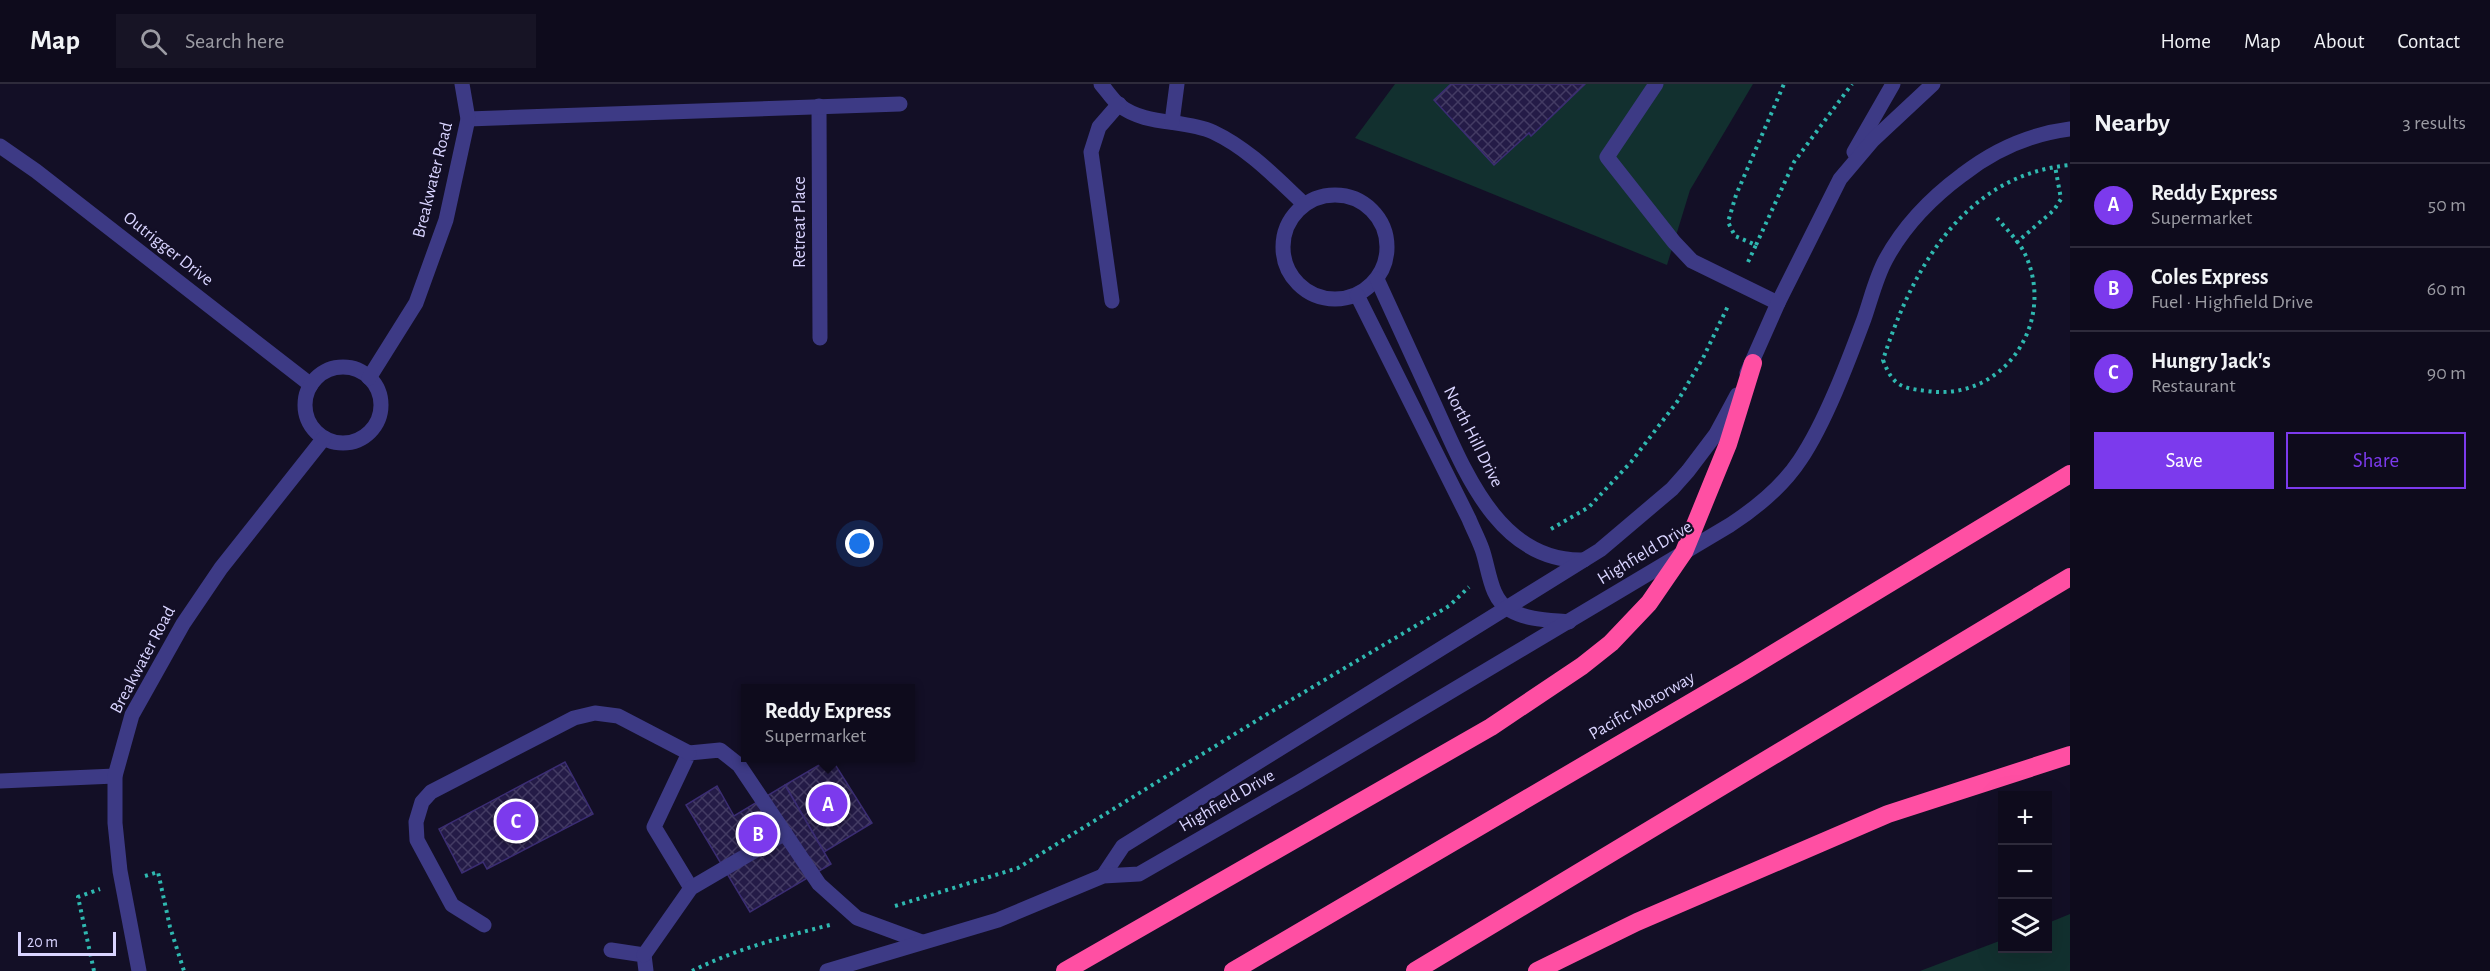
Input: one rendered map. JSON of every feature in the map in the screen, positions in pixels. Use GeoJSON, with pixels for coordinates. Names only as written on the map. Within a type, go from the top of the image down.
{"type":"FeatureCollection","features":[{"type":"Feature","properties":{"kind":"highway"},"geometry":{"type":"LineString","coordinates":[[1065,971],[1491,728],[1593,658],[1627,627],[1669,577],[1684,552],[1728,444],[1753,363]]}},
{"type":"Feature","properties":{"kind":"highway","name":"Pacific Motorway"},"geometry":{"type":"LineString","coordinates":[[1233,971],[1743,672],[2070,474]]}},
{"type":"Feature","properties":{"kind":"highway"},"geometry":{"type":"LineString","coordinates":[[1415,971],[2070,577]]}},
{"type":"Feature","properties":{"kind":"highway"},"geometry":{"type":"LineString","coordinates":[[1538,971],[1637,922],[1888,814],[2070,754]]}},
{"type":"Feature","properties":{"kind":"street","name":"Breakwater Road"},"geometry":{"type":"LineString","coordinates":[[369,378],[416,303],[446,220],[468,119],[462,84]]}},
{"type":"Feature","properties":{"kind":"street"},"geometry":{"type":"LineString","coordinates":[[1101,84],[1119,104],[1145,117],[1210,131],[1245,149],[1304,204]]}},
{"type":"Feature","properties":{"kind":"street"},"geometry":{"type":"LineString","coordinates":[[1172,122],[1177,84]]}},
{"type":"Feature","properties":{"kind":"street"},"geometry":{"type":"LineString","coordinates":[[1656,84],[1608,157],[1685,255],[1717,275],[1778,303]]}},
{"type":"Feature","properties":{"kind":"street"},"geometry":{"type":"LineString","coordinates":[[1840,179],[1893,84]]}},
{"type":"Feature","properties":{"kind":"street","name":"Highfield Drive"},"geometry":{"type":"LineString","coordinates":[[1102,876],[1123,846],[1585,560],[1657,502],[1688,471],[1716,434],[1753,363],[1778,303],[1840,179],[1873,140],[1932,84]]}},
{"type":"Feature","properties":{"kind":"street"},"geometry":{"type":"LineString","coordinates":[[468,119],[900,104]]}},
{"type":"Feature","properties":{"kind":"street"},"geometry":{"type":"LineString","coordinates":[[1112,302],[1091,152],[1099,127],[1119,104]]}},
{"type":"Feature","properties":{"kind":"street","name":"Retreat Place"},"geometry":{"type":"LineString","coordinates":[[819,106],[820,338]]}},
{"type":"Feature","properties":{"kind":"street","name":"Highfield Drive"},"geometry":{"type":"LineString","coordinates":[[826,971],[998,920],[1102,876],[1138,874],[1569,622],[1745,515],[1771,494],[1800,461],[1821,420],[1854,343],[1886,259],[1919,212],[1932,198],[1976,164],[2018,141],[2070,129]]}},
{"type":"Feature","properties":{"kind":"street","name":"Outrigger Drive"},"geometry":{"type":"LineString","coordinates":[[0,146],[36,171],[311,385]]}},
{"type":"Feature","properties":{"kind":"street"},"geometry":{"type":"LineString","coordinates":[[1325,194],[1343,194],[1361,200],[1375,212],[1384,228],[1388,246],[1384,266],[1377,279],[1356,295],[1333,300],[1311,294],[1296,283],[1286,268],[1282,238],[1292,215],[1304,204],[1325,194]]}},
{"type":"Feature","properties":{"kind":"street","name":"North Hill Drive"},"geometry":{"type":"LineString","coordinates":[[1377,279],[1467,474],[1493,515],[1525,544],[1552,556],[1567,560],[1585,560]]}},
{"type":"Feature","properties":{"kind":"street"},"geometry":{"type":"LineString","coordinates":[[1356,295],[1469,519],[1481,546],[1493,588],[1505,608],[1520,614],[1569,622]]}},
{"type":"Feature","properties":{"kind":"street"},"geometry":{"type":"LineString","coordinates":[[339,368],[352,369],[369,378],[377,388],[381,399],[380,412],[375,426],[366,436],[354,442],[341,443],[324,438],[314,430],[305,408],[306,397],[311,385],[328,371],[339,368]]}},
{"type":"Feature","properties":{"kind":"street","name":"Breakwater Road"},"geometry":{"type":"LineString","coordinates":[[139,971],[120,871],[115,823],[116,776],[132,715],[183,624],[221,568],[324,438]]}},
{"type":"Feature","properties":{"kind":"street"},"geometry":{"type":"LineString","coordinates":[[484,925],[452,905],[417,840],[416,822],[422,801],[431,792],[574,718],[595,713],[618,716],[689,753],[720,750],[739,765],[819,884],[856,918],[922,942]]}},
{"type":"Feature","properties":{"kind":"street"},"geometry":{"type":"LineString","coordinates":[[689,753],[654,826],[691,888]]}},
{"type":"Feature","properties":{"kind":"street"},"geometry":{"type":"LineString","coordinates":[[0,781],[116,776]]}},
{"type":"Feature","properties":{"kind":"street"},"geometry":{"type":"LineString","coordinates":[[611,950],[645,963],[691,888],[784,834]]}},
{"type":"Feature","properties":{"kind":"street","name":"Breakwater Road"},"geometry":{"type":"LineString","coordinates":[[135,941],[150,971]]}},
{"type":"Feature","properties":{"kind":"path"},"geometry":{"type":"LineString","coordinates":[[1756,246],[1735,236],[1728,222],[1736,195],[1784,84]]}},
{"type":"Feature","properties":{"kind":"path"},"geometry":{"type":"LineString","coordinates":[[1525,544],[1589,507],[1631,462],[1677,402],[1703,358],[1794,162],[1852,84]]}},
{"type":"Feature","properties":{"kind":"path"},"geometry":{"type":"LineString","coordinates":[[1997,218],[2024,253],[2034,284],[2031,323],[2014,358],[1989,380],[1961,392],[1933,392],[1905,388],[1890,377],[1882,360],[1924,262],[1949,228],[1969,208],[2001,187],[2044,168],[2070,165]]}},
{"type":"Feature","properties":{"kind":"path"},"geometry":{"type":"LineString","coordinates":[[2016,243],[2054,210],[2061,199],[2055,166]]}},
{"type":"Feature","properties":{"kind":"path"},"geometry":{"type":"LineString","coordinates":[[692,971],[716,959],[759,943],[856,918],[1018,868],[1264,716],[1449,606],[1470,585]]}},
{"type":"Feature","properties":{"kind":"green space"},"geometry":{"type":"Polygon","coordinates":[[[1395,84],[1753,84],[1690,190],[1667,265],[1355,138],[1395,84]]]}},
{"type":"Feature","properties":{"kind":"green space"},"geometry":{"type":"Polygon","coordinates":[[[2070,914],[2070,971],[1920,971],[1998,942],[1998,953],[2052,953],[2052,921],[2070,914]]]}},
{"type":"Feature","properties":{"kind":"building"},"geometry":{"type":"Polygon","coordinates":[[[1451,84],[1585,84],[1531,136],[1529,133],[1494,165],[1434,100],[1451,84]]]}},
{"type":"Feature","properties":{"kind":"building"},"geometry":{"type":"Polygon","coordinates":[[[565,762],[593,814],[487,869],[483,862],[462,873],[439,829],[565,762]]]}},
{"type":"Feature","properties":{"kind":"building"},"geometry":{"type":"Polygon","coordinates":[[[824,762],[834,762],[872,823],[824,852],[785,785],[824,762]]]}},
{"type":"Feature","properties":{"kind":"building"},"geometry":{"type":"Polygon","coordinates":[[[785,785],[831,864],[750,912],[686,805],[717,786],[734,816],[785,785]]]}},
{"type":"Feature","properties":{"kind":"place","name":"Reddy Express"},"geometry":{"type":"Point","coordinates":[828,804]}},
{"type":"Feature","properties":{"kind":"place","name":"Hungry Jack's"},"geometry":{"type":"Point","coordinates":[516,821]}},
{"type":"Feature","properties":{"kind":"place","name":"Coles Express"},"geometry":{"type":"Point","coordinates":[758,834]}}]}
